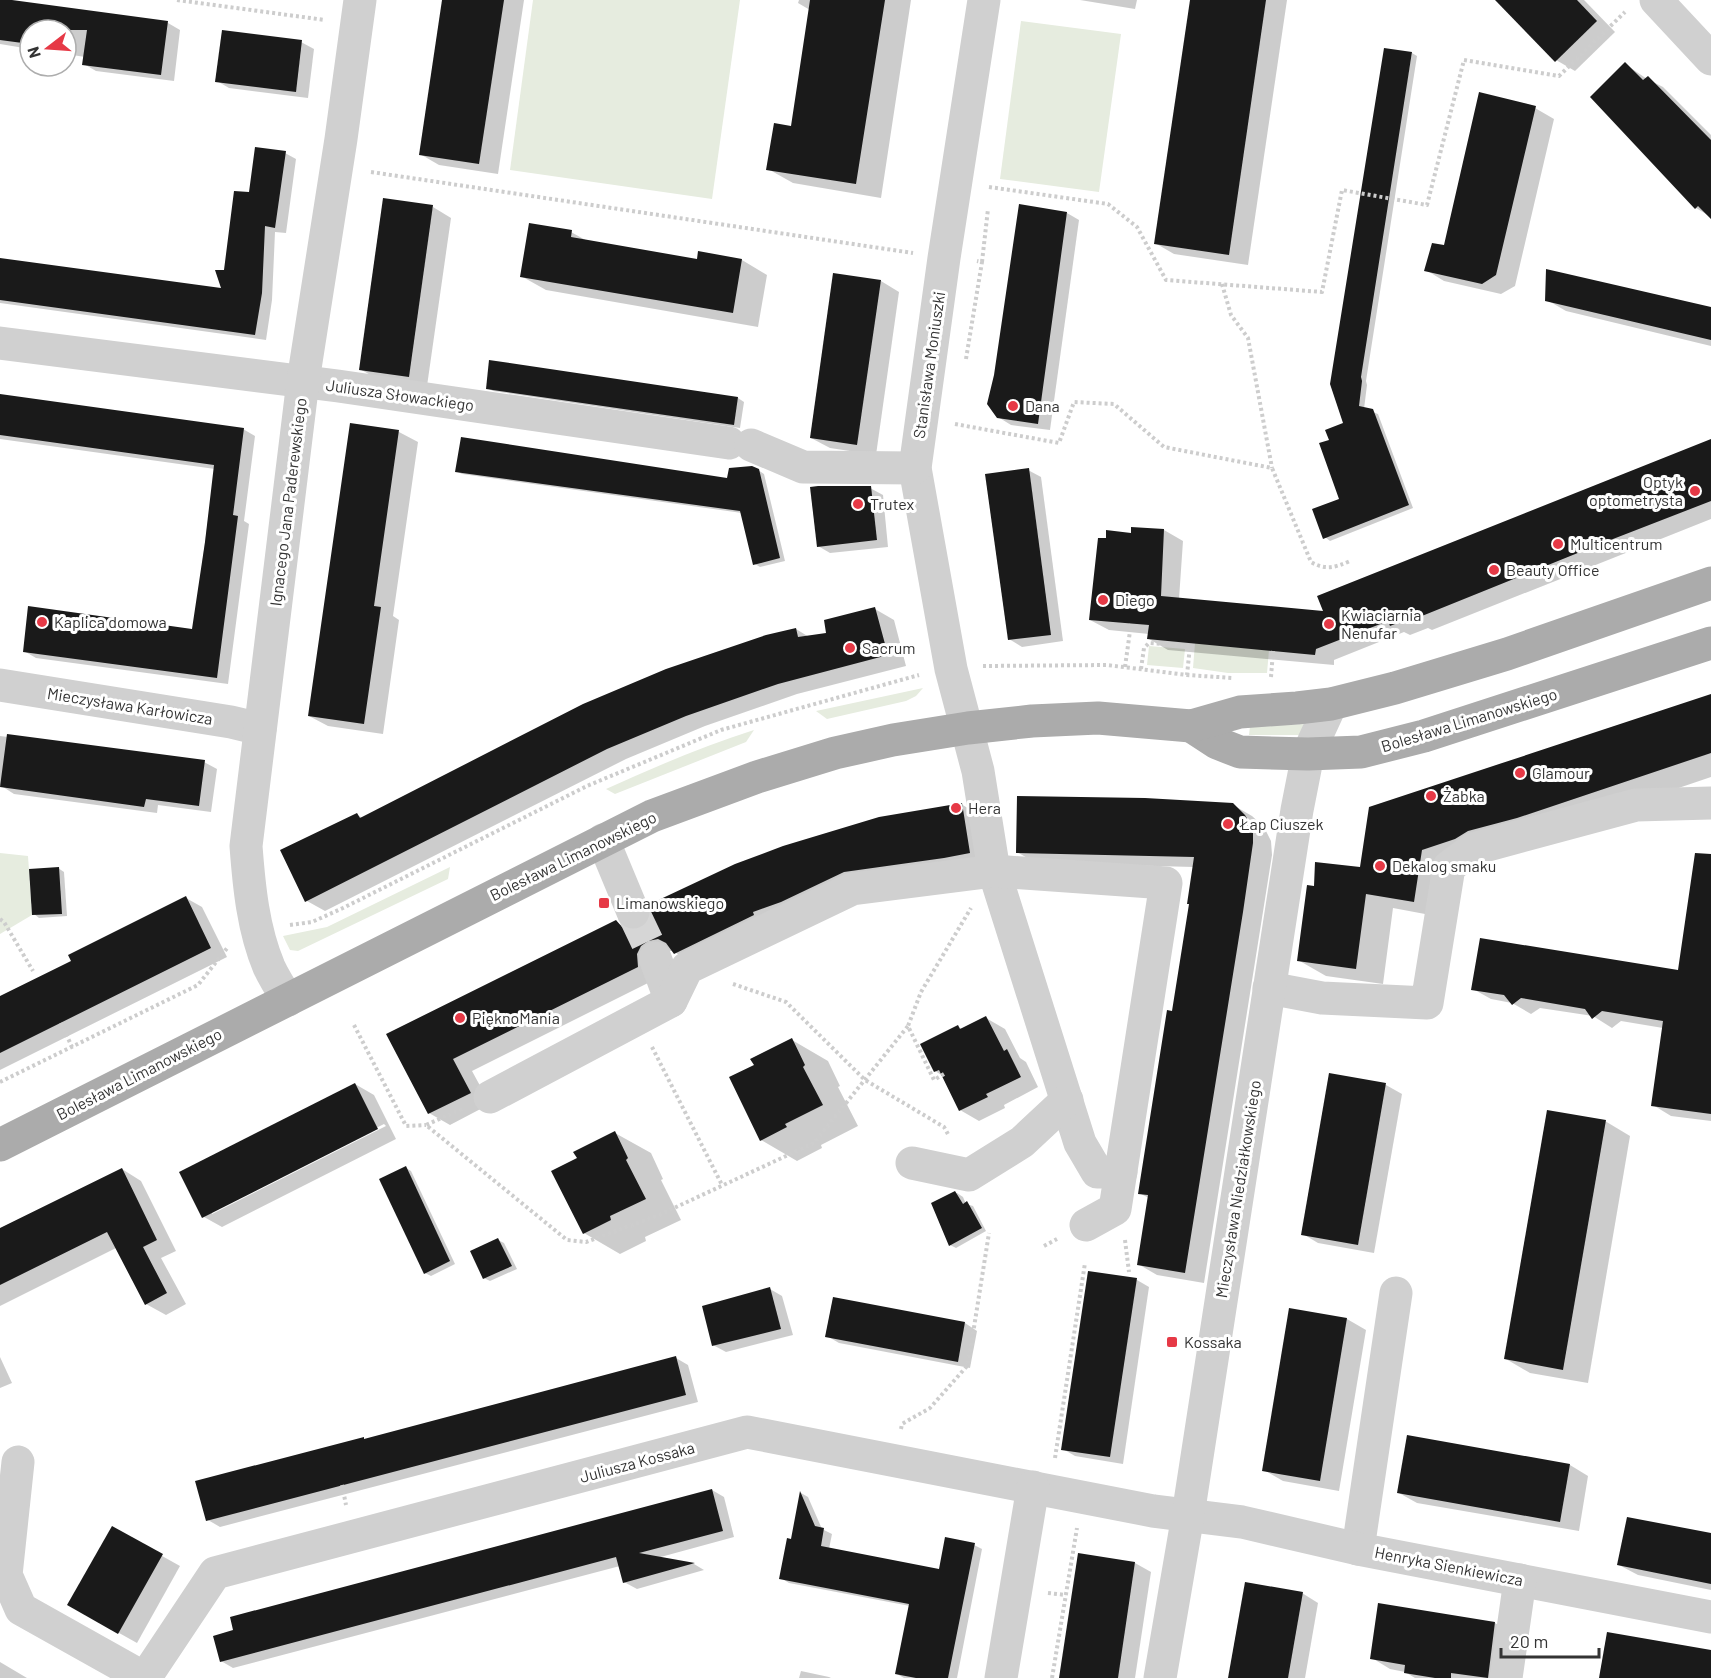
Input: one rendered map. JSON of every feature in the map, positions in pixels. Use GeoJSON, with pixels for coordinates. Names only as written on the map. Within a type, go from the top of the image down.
{"type":"FeatureCollection","features":[{"type":"Feature","properties":{"kind":"main road","name":"Bolesława Limanowskiego"},"geometry":{"type":"LineString","coordinates":[[0,1145],[652,816],[757,777],[835,753],[968,728],[1032,721],[1098,718],[1191,726],[1240,712],[1331,704],[1395,688],[1507,654],[1711,583]]}},
{"type":"Feature","properties":{"kind":"main road","name":"Bolesława Limanowskiego"},"geometry":{"type":"LineString","coordinates":[[1191,726],[1217,743],[1240,752],[1308,754],[1361,752],[1424,736],[1711,643]]}},
{"type":"Feature","properties":{"kind":"street","name":"Stanisława Moniuszki"},"geometry":{"type":"LineString","coordinates":[[984,0],[944,258],[915,468],[951,669],[978,771],[994,871],[1080,1143],[1097,1172],[1121,1172]]}},
{"type":"Feature","properties":{"kind":"street"},"geometry":{"type":"LineString","coordinates":[[1642,4],[1711,59]]}},
{"type":"Feature","properties":{"kind":"street","name":"Ignacego Jana Paderewskiego"},"geometry":{"type":"LineString","coordinates":[[288,1000],[269,967],[252,907],[246,846],[303,381],[341,139],[348,6]]}},
{"type":"Feature","properties":{"kind":"street","name":"Juliusza Słowackiego"},"geometry":{"type":"LineString","coordinates":[[0,343],[303,381],[740,444],[803,467],[915,468]]}},
{"type":"Feature","properties":{"kind":"street","name":"Mieczysława Karłowicza"},"geometry":{"type":"LineString","coordinates":[[0,685],[231,722],[260,729]]}},
{"type":"Feature","properties":{"kind":"street","name":"Mieczysława Niedziałkowskiego"},"geometry":{"type":"LineString","coordinates":[[1160,1678],[1188,1515],[1297,810],[1308,754],[1331,704]]}},
{"type":"Feature","properties":{"kind":"street"},"geometry":{"type":"LineString","coordinates":[[1269,988],[1322,998],[1427,1003],[1449,867],[1473,849],[1636,804],[1711,803]]}},
{"type":"Feature","properties":{"kind":"street"},"geometry":{"type":"LineString","coordinates":[[603,840],[633,912]]}},
{"type":"Feature","properties":{"kind":"street"},"geometry":{"type":"LineString","coordinates":[[490,1097],[671,1001],[687,968],[852,889],[994,871],[1166,883],[1115,1209],[1086,1225]]}},
{"type":"Feature","properties":{"kind":"street"},"geometry":{"type":"LineString","coordinates":[[655,958],[671,1001]]}},
{"type":"Feature","properties":{"kind":"street"},"geometry":{"type":"LineString","coordinates":[[912,1163],[969,1175],[1022,1142],[1067,1100]]}},
{"type":"Feature","properties":{"kind":"street"},"geometry":{"type":"LineString","coordinates":[[1358,1549],[1396,1293]]}},
{"type":"Feature","properties":{"kind":"street","name":"Juliusza Kossaka"},"geometry":{"type":"LineString","coordinates":[[145,1678],[215,1573],[747,1432],[1043,1476],[1154,1511],[1188,1515]]}},
{"type":"Feature","properties":{"kind":"street"},"geometry":{"type":"LineString","coordinates":[[18,1462],[6,1575],[21,1609],[145,1678]]}},
{"type":"Feature","properties":{"kind":"street"},"geometry":{"type":"LineString","coordinates":[[1001,1678],[1043,1476]]}},
{"type":"Feature","properties":{"kind":"street","name":"Henryka Sienkiewicza"},"geometry":{"type":"LineString","coordinates":[[1188,1515],[1242,1522],[1358,1549],[1711,1617]]}},
{"type":"Feature","properties":{"kind":"street"},"geometry":{"type":"LineString","coordinates":[[1506,1678],[1520,1580]]}},
{"type":"Feature","properties":{"kind":"path"},"geometry":{"type":"LineString","coordinates":[[177,0],[348,6]]}},
{"type":"Feature","properties":{"kind":"path"},"geometry":{"type":"LineString","coordinates":[[956,182],[1108,204],[1137,227],[1166,280],[1322,292],[1342,190],[1427,205],[1464,60],[1559,76],[1642,4]]}},
{"type":"Feature","properties":{"kind":"path"},"geometry":{"type":"LineString","coordinates":[[371,172],[982,262],[965,366]]}},
{"type":"Feature","properties":{"kind":"path"},"geometry":{"type":"LineString","coordinates":[[1222,284],[1231,315],[1248,338],[1272,468],[1311,562],[1322,568],[1337,567],[1350,561]]}},
{"type":"Feature","properties":{"kind":"path"},"geometry":{"type":"LineString","coordinates":[[921,418],[1059,443],[1074,402],[1114,404],[1164,447],[1272,468]]}},
{"type":"Feature","properties":{"kind":"path"},"geometry":{"type":"LineString","coordinates":[[956,424],[957,413]]}},
{"type":"Feature","properties":{"kind":"path"},"geometry":{"type":"LineString","coordinates":[[1125,667],[1131,624]]}},
{"type":"Feature","properties":{"kind":"path"},"geometry":{"type":"LineString","coordinates":[[1141,669],[1144,648],[1149,643],[1190,645],[1187,675]]}},
{"type":"Feature","properties":{"kind":"path"},"geometry":{"type":"LineString","coordinates":[[1271,677],[1273,651]]}},
{"type":"Feature","properties":{"kind":"path"},"geometry":{"type":"LineString","coordinates":[[975,666],[1107,665],[1239,679]]}},
{"type":"Feature","properties":{"kind":"path"},"geometry":{"type":"LineString","coordinates":[[289,925],[312,922],[587,786],[721,730],[925,673]]}},
{"type":"Feature","properties":{"kind":"path"},"geometry":{"type":"LineString","coordinates":[[426,1125],[567,1240],[586,1242],[659,1215],[814,1143],[908,1026],[921,992],[994,871]]}},
{"type":"Feature","properties":{"kind":"path"},"geometry":{"type":"LineString","coordinates":[[0,919],[33,971]]}},
{"type":"Feature","properties":{"kind":"path"},"geometry":{"type":"LineString","coordinates":[[0,1082],[198,985],[231,943]]}},
{"type":"Feature","properties":{"kind":"path"},"geometry":{"type":"LineString","coordinates":[[687,968],[786,1002],[865,1080],[944,1127]]}},
{"type":"Feature","properties":{"kind":"path"},"geometry":{"type":"LineString","coordinates":[[638,1018],[722,1185]]}},
{"type":"Feature","properties":{"kind":"path"},"geometry":{"type":"LineString","coordinates":[[61,1023],[72,1047]]}},
{"type":"Feature","properties":{"kind":"path"},"geometry":{"type":"LineString","coordinates":[[354,1025],[406,1126],[426,1125],[490,1097]]}},
{"type":"Feature","properties":{"kind":"path"},"geometry":{"type":"LineString","coordinates":[[908,1026],[934,1080],[944,1074]]}},
{"type":"Feature","properties":{"kind":"path"},"geometry":{"type":"LineString","coordinates":[[899,1435],[902,1424],[930,1408],[968,1365],[989,1233]]}},
{"type":"Feature","properties":{"kind":"path"},"geometry":{"type":"LineString","coordinates":[[1043,1476],[1085,1263]]}},
{"type":"Feature","properties":{"kind":"path"},"geometry":{"type":"LineString","coordinates":[[342,1485],[346,1506]]}},
{"type":"Feature","properties":{"kind":"path"},"geometry":{"type":"LineString","coordinates":[[1052,1678],[1079,1518]]}},
{"type":"Feature","properties":{"kind":"shaded area"},"geometry":{"type":"Polygon","coordinates":[[[533,0],[740,0],[712,199],[510,170],[533,0]]]}},
{"type":"Feature","properties":{"kind":"shaded area"},"geometry":{"type":"Polygon","coordinates":[[[1021,21],[1121,34],[1099,192],[1000,179],[1021,21]]]}},
{"type":"Feature","properties":{"kind":"shaded area"},"geometry":{"type":"Polygon","coordinates":[[[1195,643],[1269,650],[1267,673],[1228,673],[1193,668],[1195,643]]]}},
{"type":"Feature","properties":{"kind":"shaded area"},"geometry":{"type":"Polygon","coordinates":[[[1149,646],[1185,649],[1183,668],[1147,665],[1149,646]]]}},
{"type":"Feature","properties":{"kind":"shaded area"},"geometry":{"type":"Polygon","coordinates":[[[923,688],[916,696],[906,701],[827,719],[816,711],[923,688]]]}},
{"type":"Feature","properties":{"kind":"shaded area"},"geometry":{"type":"Polygon","coordinates":[[[1308,724],[1305,735],[1249,735],[1250,726],[1308,724]]]}},
{"type":"Feature","properties":{"kind":"shaded area"},"geometry":{"type":"Polygon","coordinates":[[[754,730],[746,742],[615,794],[606,789],[698,750],[754,730]]]}},
{"type":"Feature","properties":{"kind":"shaded area"},"geometry":{"type":"Polygon","coordinates":[[[0,853],[28,856],[32,915],[0,934],[0,853]]]}},
{"type":"Feature","properties":{"kind":"shaded area"},"geometry":{"type":"Polygon","coordinates":[[[450,867],[448,879],[298,951],[290,950],[283,936],[327,927],[450,867]]]}},
{"type":"Feature","properties":{"kind":"building"},"geometry":{"type":"Polygon","coordinates":[[[0,0],[168,21],[161,75],[82,65],[87,30],[78,30],[78,18],[18,18],[18,42],[0,40],[0,0]]]}},
{"type":"Feature","properties":{"kind":"building"},"geometry":{"type":"Polygon","coordinates":[[[442,0],[504,0],[479,164],[419,155],[442,0]]]}},
{"type":"Feature","properties":{"kind":"building"},"geometry":{"type":"Polygon","coordinates":[[[810,0],[885,0],[856,184],[766,170],[774,123],[791,126],[810,0]]]}},
{"type":"Feature","properties":{"kind":"building"},"geometry":{"type":"Polygon","coordinates":[[[1190,0],[1266,0],[1229,255],[1154,244],[1190,0]]]}},
{"type":"Feature","properties":{"kind":"building"},"geometry":{"type":"Polygon","coordinates":[[[1495,0],[1577,0],[1597,21],[1555,62],[1495,0]]]}},
{"type":"Feature","properties":{"kind":"building"},"geometry":{"type":"Polygon","coordinates":[[[222,30],[302,40],[296,92],[215,82],[222,30]]]}},
{"type":"Feature","properties":{"kind":"building"},"geometry":{"type":"Polygon","coordinates":[[[1384,48],[1412,52],[1361,377],[1359,406],[1373,409],[1409,505],[1323,539],[1312,509],[1339,499],[1319,443],[1329,440],[1325,430],[1343,423],[1330,384],[1384,48]]]}},
{"type":"Feature","properties":{"kind":"building"},"geometry":{"type":"Polygon","coordinates":[[[1625,62],[1643,80],[1648,76],[1711,140],[1711,219],[1698,206],[1695,209],[1590,97],[1625,62]]]}},
{"type":"Feature","properties":{"kind":"building"},"geometry":{"type":"Polygon","coordinates":[[[1479,92],[1536,106],[1496,275],[1482,284],[1424,271],[1432,243],[1444,245],[1479,92]]]}},
{"type":"Feature","properties":{"kind":"building"},"geometry":{"type":"Polygon","coordinates":[[[255,147],[286,151],[275,228],[265,226],[262,293],[255,335],[0,300],[0,258],[221,288],[215,270],[224,270],[234,191],[249,192],[255,147]]]}},
{"type":"Feature","properties":{"kind":"building"},"geometry":{"type":"Polygon","coordinates":[[[383,198],[433,205],[409,377],[359,370],[383,198]]]}},
{"type":"Feature","properties":{"kind":"building"},"geometry":{"type":"Polygon","coordinates":[[[1019,204],[1067,212],[1038,424],[997,418],[987,404],[994,375],[1019,204]]]}},
{"type":"Feature","properties":{"kind":"building"},"geometry":{"type":"Polygon","coordinates":[[[529,223],[572,230],[571,237],[697,259],[698,251],[742,259],[733,313],[520,277],[529,223]]]}},
{"type":"Feature","properties":{"kind":"building"},"geometry":{"type":"Polygon","coordinates":[[[1546,269],[1711,307],[1711,340],[1545,301],[1546,269]]]}},
{"type":"Feature","properties":{"kind":"building"},"geometry":{"type":"Polygon","coordinates":[[[833,273],[881,280],[857,445],[810,438],[833,273]]]}},
{"type":"Feature","properties":{"kind":"building"},"geometry":{"type":"Polygon","coordinates":[[[489,360],[738,397],[734,425],[486,389],[489,360]]]}},
{"type":"Feature","properties":{"kind":"building"},"geometry":{"type":"Polygon","coordinates":[[[0,394],[244,428],[233,515],[238,516],[217,678],[23,652],[28,606],[192,629],[214,465],[0,435],[0,394]]]}},
{"type":"Feature","properties":{"kind":"building"},"geometry":{"type":"Polygon","coordinates":[[[350,423],[399,430],[374,606],[381,607],[364,724],[308,716],[350,423]]]}},
{"type":"Feature","properties":{"kind":"building"},"geometry":{"type":"Polygon","coordinates":[[[461,437],[727,478],[729,468],[752,466],[759,469],[780,558],[753,565],[740,511],[455,472],[461,437]]]}},
{"type":"Feature","properties":{"kind":"building"},"geometry":{"type":"Polygon","coordinates":[[[1711,439],[1711,501],[1412,620],[1410,618],[1390,626],[1388,621],[1316,649],[1315,655],[1147,639],[1149,625],[1089,620],[1098,538],[1106,538],[1106,530],[1131,533],[1131,527],[1164,529],[1161,596],[1323,611],[1317,596],[1711,439]]]}},
{"type":"Feature","properties":{"kind":"building"},"geometry":{"type":"Polygon","coordinates":[[[1029,468],[1051,635],[1008,640],[985,474],[1029,468]]]}},
{"type":"Feature","properties":{"kind":"building"},"geometry":{"type":"Polygon","coordinates":[[[871,486],[877,540],[817,547],[810,487],[871,486]]]}},
{"type":"Feature","properties":{"kind":"building"},"geometry":{"type":"Polygon","coordinates":[[[875,607],[888,655],[778,684],[686,716],[607,749],[305,902],[280,850],[357,813],[360,818],[583,704],[666,669],[766,635],[796,628],[798,637],[826,633],[824,620],[875,607]]]}},
{"type":"Feature","properties":{"kind":"building"},"geometry":{"type":"Polygon","coordinates":[[[1711,694],[1711,753],[1517,818],[1468,831],[1455,839],[1422,850],[1414,902],[1366,894],[1356,969],[1297,961],[1307,885],[1314,886],[1315,862],[1360,867],[1369,807],[1711,694]]]}},
{"type":"Feature","properties":{"kind":"building"},"geometry":{"type":"Polygon","coordinates":[[[7,734],[205,760],[199,806],[146,799],[144,807],[0,787],[7,734]]]}},
{"type":"Feature","properties":{"kind":"building"},"geometry":{"type":"Polygon","coordinates":[[[1017,796],[1145,798],[1233,803],[1245,815],[1253,829],[1243,912],[1185,1273],[1137,1265],[1148,1195],[1138,1194],[1167,1010],[1172,1011],[1194,857],[1016,853],[1017,796]]]}},
{"type":"Feature","properties":{"kind":"building"},"geometry":{"type":"Polygon","coordinates":[[[962,803],[970,853],[844,872],[781,902],[753,912],[754,915],[674,954],[666,943],[658,939],[648,941],[641,946],[637,954],[638,967],[453,1059],[471,1093],[428,1114],[386,1034],[616,920],[622,927],[630,930],[641,929],[647,924],[651,915],[650,904],[735,864],[783,846],[879,817],[962,803]]]}},
{"type":"Feature","properties":{"kind":"building"},"geometry":{"type":"Polygon","coordinates":[[[1695,853],[1711,854],[1711,1114],[1651,1106],[1663,1021],[1602,1011],[1592,1019],[1585,1009],[1521,998],[1512,1005],[1504,995],[1471,990],[1480,938],[1678,970],[1695,853]]]}},
{"type":"Feature","properties":{"kind":"building"},"geometry":{"type":"Polygon","coordinates":[[[59,867],[62,914],[32,915],[29,869],[59,867]]]}},
{"type":"Feature","properties":{"kind":"building"},"geometry":{"type":"Polygon","coordinates":[[[186,896],[211,948],[0,1053],[0,996],[71,961],[68,955],[186,896]]]}},
{"type":"Feature","properties":{"kind":"building"},"geometry":{"type":"Polygon","coordinates":[[[986,1016],[1004,1051],[1007,1049],[1021,1077],[986,1094],[988,1097],[959,1111],[939,1070],[934,1072],[920,1044],[958,1025],[960,1029],[986,1016]]]}},
{"type":"Feature","properties":{"kind":"building"},"geometry":{"type":"Polygon","coordinates":[[[792,1038],[805,1065],[803,1067],[823,1105],[785,1124],[787,1127],[760,1141],[729,1077],[754,1065],[750,1059],[792,1038]]]}},
{"type":"Feature","properties":{"kind":"building"},"geometry":{"type":"Polygon","coordinates":[[[1329,1073],[1386,1083],[1358,1245],[1301,1235],[1329,1073]]]}},
{"type":"Feature","properties":{"kind":"building"},"geometry":{"type":"Polygon","coordinates":[[[355,1083],[378,1129],[202,1218],[179,1172],[355,1083]]]}},
{"type":"Feature","properties":{"kind":"building"},"geometry":{"type":"Polygon","coordinates":[[[1547,1110],[1606,1120],[1563,1370],[1504,1359],[1547,1110]]]}},
{"type":"Feature","properties":{"kind":"building"},"geometry":{"type":"Polygon","coordinates":[[[615,1131],[628,1158],[626,1160],[646,1199],[610,1216],[611,1220],[583,1234],[551,1171],[577,1158],[573,1152],[615,1131]]]}},
{"type":"Feature","properties":{"kind":"building"},"geometry":{"type":"Polygon","coordinates":[[[406,1166],[450,1261],[424,1274],[379,1179],[406,1166]]]}},
{"type":"Feature","properties":{"kind":"building"},"geometry":{"type":"Polygon","coordinates":[[[122,1168],[157,1240],[143,1247],[167,1293],[145,1305],[107,1232],[0,1285],[0,1228],[122,1168]]]}},
{"type":"Feature","properties":{"kind":"building"},"geometry":{"type":"Polygon","coordinates":[[[955,1191],[963,1204],[967,1201],[982,1228],[949,1246],[931,1203],[955,1191]]]}},
{"type":"Feature","properties":{"kind":"building"},"geometry":{"type":"Polygon","coordinates":[[[498,1238],[512,1266],[483,1279],[470,1251],[498,1238]]]}},
{"type":"Feature","properties":{"kind":"building"},"geometry":{"type":"Polygon","coordinates":[[[1088,1271],[1137,1278],[1110,1457],[1061,1450],[1088,1271]]]}},
{"type":"Feature","properties":{"kind":"building"},"geometry":{"type":"Polygon","coordinates":[[[770,1287],[781,1329],[712,1346],[702,1306],[770,1287]]]}},
{"type":"Feature","properties":{"kind":"building"},"geometry":{"type":"Polygon","coordinates":[[[833,1297],[965,1322],[958,1362],[825,1337],[833,1297]]]}},
{"type":"Feature","properties":{"kind":"building"},"geometry":{"type":"Polygon","coordinates":[[[1289,1308],[1347,1318],[1320,1481],[1262,1471],[1289,1308]]]}},
{"type":"Feature","properties":{"kind":"building"},"geometry":{"type":"Polygon","coordinates":[[[676,1356],[686,1395],[206,1521],[195,1481],[364,1437],[364,1439],[676,1356]]]}},
{"type":"Feature","properties":{"kind":"building"},"geometry":{"type":"Polygon","coordinates":[[[1407,1435],[1570,1464],[1560,1522],[1397,1493],[1407,1435]]]}},
{"type":"Feature","properties":{"kind":"building"},"geometry":{"type":"Polygon","coordinates":[[[712,1489],[723,1531],[639,1553],[695,1563],[623,1583],[616,1557],[220,1662],[213,1636],[233,1630],[230,1617],[712,1489]]]}},
{"type":"Feature","properties":{"kind":"building"},"geometry":{"type":"Polygon","coordinates":[[[800,1491],[815,1526],[824,1528],[821,1546],[939,1569],[945,1537],[975,1543],[948,1678],[916,1678],[895,1674],[909,1604],[779,1579],[787,1538],[791,1539],[800,1491]]]}},
{"type":"Feature","properties":{"kind":"building"},"geometry":{"type":"Polygon","coordinates":[[[1627,1517],[1711,1533],[1711,1584],[1617,1565],[1627,1517]]]}},
{"type":"Feature","properties":{"kind":"building"},"geometry":{"type":"Polygon","coordinates":[[[112,1526],[163,1554],[118,1634],[67,1605],[112,1526]]]}},
{"type":"Feature","properties":{"kind":"building"},"geometry":{"type":"Polygon","coordinates":[[[1078,1553],[1135,1562],[1118,1678],[1059,1678],[1078,1553]]]}},
{"type":"Feature","properties":{"kind":"building"},"geometry":{"type":"Polygon","coordinates":[[[1245,1582],[1303,1592],[1288,1678],[1228,1678],[1245,1582]]]}},
{"type":"Feature","properties":{"kind":"building"},"geometry":{"type":"Polygon","coordinates":[[[1378,1603],[1495,1622],[1488,1678],[1451,1673],[1451,1678],[1435,1678],[1404,1673],[1405,1665],[1370,1659],[1378,1603]]]}},
{"type":"Feature","properties":{"kind":"building"},"geometry":{"type":"Polygon","coordinates":[[[1607,1632],[1711,1650],[1711,1678],[1599,1678],[1607,1632]]]}},
{"type":"Feature","properties":{"kind":"tunnel"},"geometry":{"type":"LineString","coordinates":[[633,912],[655,958]]}},
{"type":"Feature","properties":{"kind":"place","name":"Dana"},"geometry":{"type":"Point","coordinates":[1013,406]}},
{"type":"Feature","properties":{"kind":"place","name":"Optyk optometrysta"},"geometry":{"type":"Point","coordinates":[1695,491]}},
{"type":"Feature","properties":{"kind":"place","name":"Trutex"},"geometry":{"type":"Point","coordinates":[858,504]}},
{"type":"Feature","properties":{"kind":"place","name":"Multicentrum"},"geometry":{"type":"Point","coordinates":[1558,544]}},
{"type":"Feature","properties":{"kind":"place","name":"Beauty Office"},"geometry":{"type":"Point","coordinates":[1494,570]}},
{"type":"Feature","properties":{"kind":"place","name":"Diego"},"geometry":{"type":"Point","coordinates":[1103,600]}},
{"type":"Feature","properties":{"kind":"place","name":"Kaplica domowa"},"geometry":{"type":"Point","coordinates":[42,622]}},
{"type":"Feature","properties":{"kind":"place","name":"Kwiaciarnia Nenufar"},"geometry":{"type":"Point","coordinates":[1329,624]}},
{"type":"Feature","properties":{"kind":"place","name":"Sacrum"},"geometry":{"type":"Point","coordinates":[850,648]}},
{"type":"Feature","properties":{"kind":"place","name":"Glamour"},"geometry":{"type":"Point","coordinates":[1520,773]}},
{"type":"Feature","properties":{"kind":"place","name":"Żabka"},"geometry":{"type":"Point","coordinates":[1431,796]}},
{"type":"Feature","properties":{"kind":"place","name":"Hera"},"geometry":{"type":"Point","coordinates":[956,808]}},
{"type":"Feature","properties":{"kind":"place","name":"Łap Ciuszek"},"geometry":{"type":"Point","coordinates":[1228,824]}},
{"type":"Feature","properties":{"kind":"place","name":"Dekalog smaku"},"geometry":{"type":"Point","coordinates":[1380,866]}},
{"type":"Feature","properties":{"kind":"place","name":"Limanowskiego"},"geometry":{"type":"Point","coordinates":[604,903]}},
{"type":"Feature","properties":{"kind":"place","name":"PięknoMania"},"geometry":{"type":"Point","coordinates":[460,1018]}},
{"type":"Feature","properties":{"kind":"place","name":"Kossaka"},"geometry":{"type":"Point","coordinates":[1172,1342]}}]}
